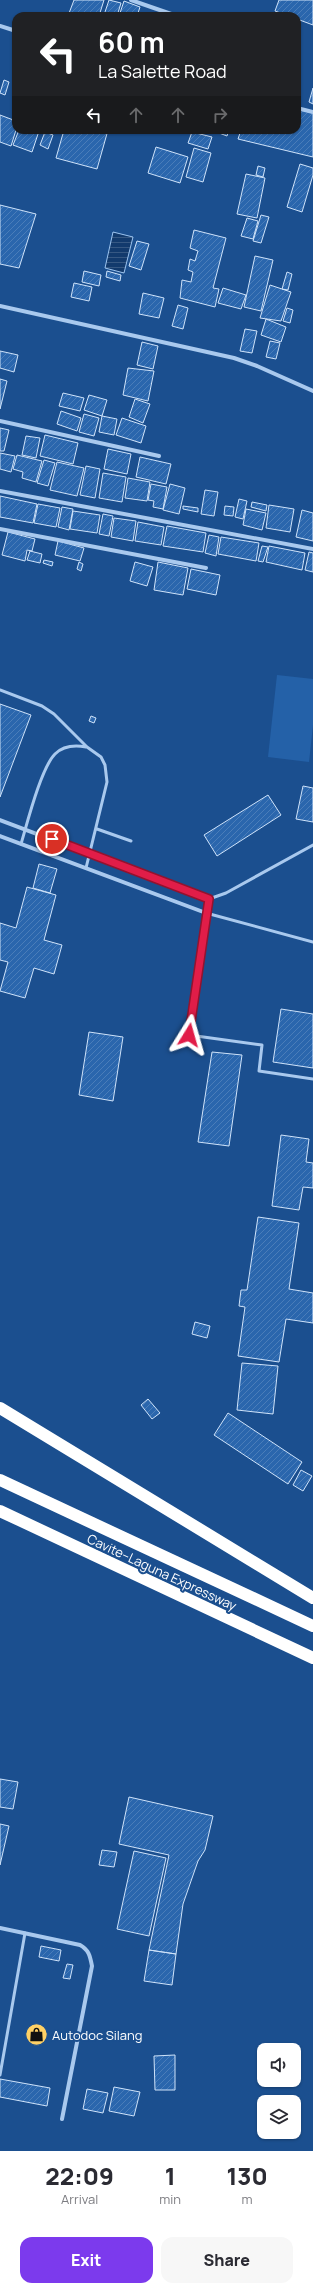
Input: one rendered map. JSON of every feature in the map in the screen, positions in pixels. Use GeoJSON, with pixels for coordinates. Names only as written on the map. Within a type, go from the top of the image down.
{"type":"FeatureCollection","features":[{"type":"Feature","properties":{"kind":"highway"},"geometry":{"type":"LineString","coordinates":[[0,1408],[313,1598]]}},
{"type":"Feature","properties":{"kind":"highway","name":"Cavite–Laguna Expressway"},"geometry":{"type":"LineString","coordinates":[[0,1480],[313,1626]]}},
{"type":"Feature","properties":{"kind":"highway","name":"Cavite–Laguna Expressway"},"geometry":{"type":"LineString","coordinates":[[0,1511],[313,1658]]}},
{"type":"Feature","properties":{"kind":"street"},"geometry":{"type":"LineString","coordinates":[[131,0],[166,12]]}},
{"type":"Feature","properties":{"kind":"street"},"geometry":{"type":"LineString","coordinates":[[0,26],[12,30]]}},
{"type":"Feature","properties":{"kind":"street"},"geometry":{"type":"LineString","coordinates":[[301,109],[313,112]]}},
{"type":"Feature","properties":{"kind":"street"},"geometry":{"type":"LineString","coordinates":[[0,306],[234,358],[257,366],[313,391]]}},
{"type":"Feature","properties":{"kind":"street"},"geometry":{"type":"LineString","coordinates":[[0,421],[159,456]]}},
{"type":"Feature","properties":{"kind":"street"},"geometry":{"type":"LineString","coordinates":[[0,492],[313,549]]}},
{"type":"Feature","properties":{"kind":"street"},"geometry":{"type":"LineString","coordinates":[[0,529],[206,568]]}},
{"type":"Feature","properties":{"kind":"street"},"geometry":{"type":"LineString","coordinates":[[0,820],[209,899],[206,913],[0,836]]}},
{"type":"Feature","properties":{"kind":"street"},"geometry":{"type":"LineString","coordinates":[[0,1928],[80,1945],[86,1948],[90,1955],[92,1966],[62,2119]]}},
{"type":"Feature","properties":{"kind":"lane"},"geometry":{"type":"LineString","coordinates":[[0,690],[42,706],[54,714],[87,747],[101,757],[108,773],[97,829],[86,868]]}},
{"type":"Feature","properties":{"kind":"lane"},"geometry":{"type":"LineString","coordinates":[[21,844],[49,762],[54,755],[69,746],[87,747]]}},
{"type":"Feature","properties":{"kind":"lane"},"geometry":{"type":"LineString","coordinates":[[97,829],[131,841]]}},
{"type":"Feature","properties":{"kind":"lane"},"geometry":{"type":"LineString","coordinates":[[209,899],[226,893],[313,846]]}},
{"type":"Feature","properties":{"kind":"lane"},"geometry":{"type":"LineString","coordinates":[[313,942],[206,913],[189,1035],[262,1045],[258,1071],[313,1079]]}},
{"type":"Feature","properties":{"kind":"lane"},"geometry":{"type":"LineString","coordinates":[[0,2075],[26,1933]]}},
{"type":"Feature","properties":{"kind":"shaded area"},"geometry":{"type":"Polygon","coordinates":[[[113,232],[133,237],[124,273],[105,268],[113,232]]]}},
{"type":"Feature","properties":{"kind":"shaded area"},"geometry":{"type":"Polygon","coordinates":[[[277,675],[313,679],[313,725],[309,762],[268,757],[277,675]]]}},
{"type":"Feature","properties":{"kind":"building"},"geometry":{"type":"Polygon","coordinates":[[[74,0],[104,0],[100,12],[70,12],[74,0]]]}},
{"type":"Feature","properties":{"kind":"building"},"geometry":{"type":"Polygon","coordinates":[[[109,0],[121,3],[118,12],[105,12],[109,0]]]}},
{"type":"Feature","properties":{"kind":"building"},"geometry":{"type":"Polygon","coordinates":[[[279,0],[313,0],[313,25],[301,20],[301,12],[275,11],[279,0]]]}},
{"type":"Feature","properties":{"kind":"building"},"geometry":{"type":"Polygon","coordinates":[[[124,1],[140,7],[138,12],[120,12],[124,1]]]}},
{"type":"Feature","properties":{"kind":"building"},"geometry":{"type":"Polygon","coordinates":[[[4,80],[9,82],[5,95],[0,93],[4,80]]]}},
{"type":"Feature","properties":{"kind":"building"},"geometry":{"type":"Polygon","coordinates":[[[313,88],[313,104],[309,102],[313,88]]]}},
{"type":"Feature","properties":{"kind":"building"},"geometry":{"type":"Polygon","coordinates":[[[301,110],[313,113],[313,157],[238,139],[240,134],[301,134],[301,110]]]}},
{"type":"Feature","properties":{"kind":"building"},"geometry":{"type":"Polygon","coordinates":[[[0,115],[12,120],[12,134],[15,134],[11,146],[0,142],[0,115]]]}},
{"type":"Feature","properties":{"kind":"building"},"geometry":{"type":"Polygon","coordinates":[[[17,134],[38,134],[32,152],[13,145],[17,134]]]}},
{"type":"Feature","properties":{"kind":"building"},"geometry":{"type":"Polygon","coordinates":[[[44,134],[53,135],[48,149],[40,145],[44,134]]]}},
{"type":"Feature","properties":{"kind":"building"},"geometry":{"type":"Polygon","coordinates":[[[63,134],[107,134],[97,169],[56,158],[63,134]]]}},
{"type":"Feature","properties":{"kind":"building"},"geometry":{"type":"Polygon","coordinates":[[[191,134],[200,134],[212,137],[208,149],[188,143],[191,134]]]}},
{"type":"Feature","properties":{"kind":"building"},"geometry":{"type":"Polygon","coordinates":[[[156,147],[188,157],[180,183],[148,173],[156,147]]]}},
{"type":"Feature","properties":{"kind":"building"},"geometry":{"type":"Polygon","coordinates":[[[194,148],[211,153],[203,182],[186,177],[194,148]]]}},
{"type":"Feature","properties":{"kind":"building"},"geometry":{"type":"Polygon","coordinates":[[[300,164],[313,168],[313,175],[302,212],[287,207],[300,164]]]}},
{"type":"Feature","properties":{"kind":"building"},"geometry":{"type":"Polygon","coordinates":[[[258,166],[265,168],[263,177],[256,175],[258,166]]]}},
{"type":"Feature","properties":{"kind":"building"},"geometry":{"type":"Polygon","coordinates":[[[246,174],[265,178],[257,218],[237,214],[246,174]]]}},
{"type":"Feature","properties":{"kind":"building"},"geometry":{"type":"Polygon","coordinates":[[[0,205],[36,214],[19,268],[0,264],[0,205]]]}},
{"type":"Feature","properties":{"kind":"building"},"geometry":{"type":"Polygon","coordinates":[[[261,215],[269,217],[261,243],[253,241],[261,215]]]}},
{"type":"Feature","properties":{"kind":"building"},"geometry":{"type":"Polygon","coordinates":[[[247,218],[258,221],[253,239],[241,236],[247,218]]]}},
{"type":"Feature","properties":{"kind":"building"},"geometry":{"type":"Polygon","coordinates":[[[194,230],[226,238],[213,288],[219,289],[215,307],[180,298],[182,280],[191,282],[193,272],[188,270],[190,259],[195,261],[198,251],[190,248],[194,230]]]}},
{"type":"Feature","properties":{"kind":"building"},"geometry":{"type":"Polygon","coordinates":[[[137,241],[149,244],[141,270],[129,266],[137,241]]]}},
{"type":"Feature","properties":{"kind":"building"},"geometry":{"type":"Polygon","coordinates":[[[255,256],[273,260],[261,311],[244,307],[255,256]]]}},
{"type":"Feature","properties":{"kind":"building"},"geometry":{"type":"Polygon","coordinates":[[[84,271],[101,275],[99,286],[82,282],[84,271]]]}},
{"type":"Feature","properties":{"kind":"building"},"geometry":{"type":"Polygon","coordinates":[[[107,271],[121,275],[120,281],[106,277],[107,271]]]}},
{"type":"Feature","properties":{"kind":"building"},"geometry":{"type":"Polygon","coordinates":[[[287,272],[292,274],[288,290],[282,289],[287,272]]]}},
{"type":"Feature","properties":{"kind":"building"},"geometry":{"type":"Polygon","coordinates":[[[74,283],[92,287],[89,301],[71,297],[74,283]]]}},
{"type":"Feature","properties":{"kind":"building"},"geometry":{"type":"Polygon","coordinates":[[[270,285],[291,292],[281,321],[260,318],[270,285]]]}},
{"type":"Feature","properties":{"kind":"building"},"geometry":{"type":"Polygon","coordinates":[[[223,288],[246,295],[241,309],[218,303],[223,288]]]}},
{"type":"Feature","properties":{"kind":"building"},"geometry":{"type":"Polygon","coordinates":[[[143,293],[164,298],[159,318],[139,314],[143,293]]]}},
{"type":"Feature","properties":{"kind":"building"},"geometry":{"type":"Polygon","coordinates":[[[178,305],[188,308],[183,329],[172,326],[178,305]]]}},
{"type":"Feature","properties":{"kind":"building"},"geometry":{"type":"Polygon","coordinates":[[[287,308],[293,310],[290,323],[283,321],[287,308]]]}},
{"type":"Feature","properties":{"kind":"building"},"geometry":{"type":"Polygon","coordinates":[[[266,319],[286,327],[281,342],[261,335],[266,319]]]}},
{"type":"Feature","properties":{"kind":"building"},"geometry":{"type":"Polygon","coordinates":[[[245,329],[257,331],[252,353],[240,351],[245,329]]]}},
{"type":"Feature","properties":{"kind":"building"},"geometry":{"type":"Polygon","coordinates":[[[270,341],[280,343],[276,359],[266,357],[270,341]]]}},
{"type":"Feature","properties":{"kind":"building"},"geometry":{"type":"Polygon","coordinates":[[[142,342],[158,346],[153,369],[137,365],[142,342]]]}},
{"type":"Feature","properties":{"kind":"building"},"geometry":{"type":"Polygon","coordinates":[[[0,351],[18,355],[14,372],[0,368],[0,351]]]}},
{"type":"Feature","properties":{"kind":"building"},"geometry":{"type":"Polygon","coordinates":[[[128,368],[154,371],[148,401],[123,395],[128,368]]]}},
{"type":"Feature","properties":{"kind":"building"},"geometry":{"type":"Polygon","coordinates":[[[0,379],[7,381],[0,409],[0,379]]]}},
{"type":"Feature","properties":{"kind":"building"},"geometry":{"type":"Polygon","coordinates":[[[63,393],[84,398],[80,411],[59,406],[63,393]]]}},
{"type":"Feature","properties":{"kind":"building"},"geometry":{"type":"Polygon","coordinates":[[[89,395],[107,400],[102,416],[84,410],[89,395]]]}},
{"type":"Feature","properties":{"kind":"building"},"geometry":{"type":"Polygon","coordinates":[[[135,399],[150,404],[143,423],[129,417],[135,399]]]}},
{"type":"Feature","properties":{"kind":"building"},"geometry":{"type":"Polygon","coordinates":[[[61,411],[81,418],[77,431],[57,424],[61,411]]]}},
{"type":"Feature","properties":{"kind":"building"},"geometry":{"type":"Polygon","coordinates":[[[84,414],[99,418],[94,436],[79,432],[84,414]]]}},
{"type":"Feature","properties":{"kind":"building"},"geometry":{"type":"Polygon","coordinates":[[[102,416],[117,419],[114,435],[99,432],[102,416]]]}},
{"type":"Feature","properties":{"kind":"building"},"geometry":{"type":"Polygon","coordinates":[[[122,418],[146,426],[141,443],[116,435],[122,418]]]}},
{"type":"Feature","properties":{"kind":"building"},"geometry":{"type":"Polygon","coordinates":[[[0,428],[9,430],[4,451],[0,451],[0,428]]]}},
{"type":"Feature","properties":{"kind":"building"},"geometry":{"type":"Polygon","coordinates":[[[45,435],[78,443],[73,464],[40,456],[45,435]]]}},
{"type":"Feature","properties":{"kind":"building"},"geometry":{"type":"Polygon","coordinates":[[[26,436],[40,438],[36,458],[22,455],[26,436]]]}},
{"type":"Feature","properties":{"kind":"building"},"geometry":{"type":"Polygon","coordinates":[[[108,449],[131,454],[127,474],[104,469],[108,449]]]}},
{"type":"Feature","properties":{"kind":"building"},"geometry":{"type":"Polygon","coordinates":[[[0,453],[15,456],[11,472],[0,469],[0,453]]]}},
{"type":"Feature","properties":{"kind":"building"},"geometry":{"type":"Polygon","coordinates":[[[17,455],[42,461],[36,482],[22,478],[23,472],[13,469],[17,455]]]}},
{"type":"Feature","properties":{"kind":"building"},"geometry":{"type":"Polygon","coordinates":[[[140,457],[171,464],[166,484],[136,477],[140,457]]]}},
{"type":"Feature","properties":{"kind":"building"},"geometry":{"type":"Polygon","coordinates":[[[44,460],[55,463],[48,486],[37,483],[44,460]]]}},
{"type":"Feature","properties":{"kind":"building"},"geometry":{"type":"Polygon","coordinates":[[[57,462],[84,468],[77,496],[50,490],[57,462]]]}},
{"type":"Feature","properties":{"kind":"building"},"geometry":{"type":"Polygon","coordinates":[[[86,466],[100,469],[95,498],[80,495],[86,466]]]}},
{"type":"Feature","properties":{"kind":"building"},"geometry":{"type":"Polygon","coordinates":[[[103,473],[126,477],[122,502],[99,498],[103,473]]]}},
{"type":"Feature","properties":{"kind":"building"},"geometry":{"type":"Polygon","coordinates":[[[128,478],[150,482],[147,501],[125,498],[128,478]]]}},
{"type":"Feature","properties":{"kind":"building"},"geometry":{"type":"Polygon","coordinates":[[[151,484],[167,487],[163,509],[153,507],[154,501],[148,500],[151,484]]]}},
{"type":"Feature","properties":{"kind":"building"},"geometry":{"type":"Polygon","coordinates":[[[170,484],[185,488],[179,514],[163,510],[170,484]]]}},
{"type":"Feature","properties":{"kind":"building"},"geometry":{"type":"Polygon","coordinates":[[[205,490],[218,492],[214,516],[201,514],[205,490]]]}},
{"type":"Feature","properties":{"kind":"building"},"geometry":{"type":"Polygon","coordinates":[[[0,496],[37,504],[33,523],[0,517],[0,496]]]}},
{"type":"Feature","properties":{"kind":"building"},"geometry":{"type":"Polygon","coordinates":[[[239,499],[247,501],[243,519],[235,517],[239,499]]]}},
{"type":"Feature","properties":{"kind":"building"},"geometry":{"type":"Polygon","coordinates":[[[252,502],[267,505],[266,511],[251,507],[252,502]]]}},
{"type":"Feature","properties":{"kind":"building"},"geometry":{"type":"Polygon","coordinates":[[[38,504],[60,508],[56,527],[34,523],[38,504]]]}},
{"type":"Feature","properties":{"kind":"building"},"geometry":{"type":"Polygon","coordinates":[[[269,505],[294,509],[290,532],[266,528],[269,505]]]}},
{"type":"Feature","properties":{"kind":"building"},"geometry":{"type":"Polygon","coordinates":[[[183,506],[198,508],[198,512],[183,509],[183,506]]]}},
{"type":"Feature","properties":{"kind":"building"},"geometry":{"type":"Polygon","coordinates":[[[225,506],[234,507],[233,516],[224,515],[225,506]]]}},
{"type":"Feature","properties":{"kind":"building"},"geometry":{"type":"Polygon","coordinates":[[[62,507],[73,509],[69,530],[58,527],[62,507]]]}},
{"type":"Feature","properties":{"kind":"building"},"geometry":{"type":"Polygon","coordinates":[[[246,509],[266,513],[262,530],[243,525],[246,509]]]}},
{"type":"Feature","properties":{"kind":"building"},"geometry":{"type":"Polygon","coordinates":[[[302,510],[313,513],[313,541],[296,537],[302,510]]]}},
{"type":"Feature","properties":{"kind":"building"},"geometry":{"type":"Polygon","coordinates":[[[73,511],[100,515],[97,533],[70,529],[73,511]]]}},
{"type":"Feature","properties":{"kind":"building"},"geometry":{"type":"Polygon","coordinates":[[[103,514],[113,516],[109,536],[99,534],[103,514]]]}},
{"type":"Feature","properties":{"kind":"building"},"geometry":{"type":"Polygon","coordinates":[[[114,518],[136,521],[133,541],[111,537],[114,518]]]}},
{"type":"Feature","properties":{"kind":"building"},"geometry":{"type":"Polygon","coordinates":[[[138,522],[164,527],[161,545],[135,541],[138,522]]]}},
{"type":"Feature","properties":{"kind":"building"},"geometry":{"type":"Polygon","coordinates":[[[167,526],[206,533],[203,552],[163,546],[167,526]]]}},
{"type":"Feature","properties":{"kind":"building"},"geometry":{"type":"Polygon","coordinates":[[[8,532],[35,539],[32,551],[27,550],[25,561],[2,555],[8,532]]]}},
{"type":"Feature","properties":{"kind":"building"},"geometry":{"type":"Polygon","coordinates":[[[209,535],[219,537],[216,556],[205,553],[209,535]]]}},
{"type":"Feature","properties":{"kind":"building"},"geometry":{"type":"Polygon","coordinates":[[[221,537],[259,543],[256,561],[218,554],[221,537]]]}},
{"type":"Feature","properties":{"kind":"building"},"geometry":{"type":"Polygon","coordinates":[[[58,541],[84,548],[80,561],[55,555],[58,541]]]}},
{"type":"Feature","properties":{"kind":"building"},"geometry":{"type":"Polygon","coordinates":[[[262,546],[268,547],[263,562],[258,561],[262,546]]]}},
{"type":"Feature","properties":{"kind":"building"},"geometry":{"type":"Polygon","coordinates":[[[269,546],[305,553],[302,570],[266,562],[269,546]]]}},
{"type":"Feature","properties":{"kind":"building"},"geometry":{"type":"Polygon","coordinates":[[[30,551],[42,554],[40,563],[27,560],[30,551]]]}},
{"type":"Feature","properties":{"kind":"building"},"geometry":{"type":"Polygon","coordinates":[[[309,552],[313,553],[313,572],[305,570],[309,552]]]}},
{"type":"Feature","properties":{"kind":"building"},"geometry":{"type":"Polygon","coordinates":[[[44,560],[53,562],[52,566],[43,563],[44,560]]]}},
{"type":"Feature","properties":{"kind":"building"},"geometry":{"type":"Polygon","coordinates":[[[79,562],[83,564],[81,571],[77,569],[79,562]]]}},
{"type":"Feature","properties":{"kind":"building"},"geometry":{"type":"Polygon","coordinates":[[[135,562],[153,567],[147,586],[130,581],[135,562]]]}},
{"type":"Feature","properties":{"kind":"building"},"geometry":{"type":"Polygon","coordinates":[[[158,562],[188,568],[183,595],[154,590],[158,562]]]}},
{"type":"Feature","properties":{"kind":"building"},"geometry":{"type":"Polygon","coordinates":[[[191,569],[220,575],[216,595],[187,589],[191,569]]]}},
{"type":"Feature","properties":{"kind":"building"},"geometry":{"type":"Polygon","coordinates":[[[0,704],[31,715],[0,797],[0,704]]]}},
{"type":"Feature","properties":{"kind":"building"},"geometry":{"type":"Polygon","coordinates":[[[91,716],[96,718],[94,723],[89,721],[91,716]]]}},
{"type":"Feature","properties":{"kind":"building"},"geometry":{"type":"Polygon","coordinates":[[[303,786],[313,788],[313,822],[296,819],[303,786]]]}},
{"type":"Feature","properties":{"kind":"building"},"geometry":{"type":"Polygon","coordinates":[[[268,795],[281,815],[217,856],[204,835],[268,795]]]}},
{"type":"Feature","properties":{"kind":"building"},"geometry":{"type":"Polygon","coordinates":[[[39,864],[57,869],[50,893],[33,888],[39,864]]]}},
{"type":"Feature","properties":{"kind":"building"},"geometry":{"type":"Polygon","coordinates":[[[27,887],[56,895],[44,940],[62,945],[54,974],[34,968],[25,998],[0,991],[8,962],[0,960],[0,923],[16,928],[27,887]]]}},
{"type":"Feature","properties":{"kind":"building"},"geometry":{"type":"Polygon","coordinates":[[[281,1009],[313,1014],[313,1068],[273,1062],[281,1009]]]}},
{"type":"Feature","properties":{"kind":"building"},"geometry":{"type":"Polygon","coordinates":[[[89,1032],[123,1037],[113,1101],[79,1095],[89,1032]]]}},
{"type":"Feature","properties":{"kind":"building"},"geometry":{"type":"Polygon","coordinates":[[[212,1052],[242,1055],[229,1146],[198,1142],[212,1052]]]}},
{"type":"Feature","properties":{"kind":"building"},"geometry":{"type":"Polygon","coordinates":[[[281,1135],[309,1139],[306,1162],[313,1163],[313,1188],[303,1187],[299,1210],[272,1206],[281,1135]]]}},
{"type":"Feature","properties":{"kind":"building"},"geometry":{"type":"Polygon","coordinates":[[[258,1217],[299,1223],[289,1289],[313,1293],[313,1323],[286,1319],[279,1362],[238,1356],[245,1307],[239,1306],[241,1290],[247,1290],[258,1217]]]}},
{"type":"Feature","properties":{"kind":"building"},"geometry":{"type":"Polygon","coordinates":[[[195,1322],[210,1326],[207,1338],[192,1334],[195,1322]]]}},
{"type":"Feature","properties":{"kind":"building"},"geometry":{"type":"Polygon","coordinates":[[[242,1363],[278,1366],[273,1414],[237,1410],[242,1363]]]}},
{"type":"Feature","properties":{"kind":"building"},"geometry":{"type":"Polygon","coordinates":[[[148,1399],[160,1413],[152,1419],[141,1405],[148,1399]]]}},
{"type":"Feature","properties":{"kind":"building"},"geometry":{"type":"Polygon","coordinates":[[[228,1413],[302,1462],[288,1484],[214,1435],[228,1413]]]}},
{"type":"Feature","properties":{"kind":"building"},"geometry":{"type":"Polygon","coordinates":[[[301,1470],[312,1476],[303,1491],[293,1485],[301,1470]]]}},
{"type":"Feature","properties":{"kind":"building"},"geometry":{"type":"Polygon","coordinates":[[[0,1779],[18,1782],[13,1809],[0,1807],[0,1779]]]}},
{"type":"Feature","properties":{"kind":"building"},"geometry":{"type":"Polygon","coordinates":[[[129,1797],[213,1816],[205,1850],[198,1861],[183,1904],[176,1954],[149,1950],[169,1855],[119,1844],[129,1797]]]}},
{"type":"Feature","properties":{"kind":"building"},"geometry":{"type":"Polygon","coordinates":[[[0,1824],[9,1826],[0,1865],[0,1824]]]}},
{"type":"Feature","properties":{"kind":"building"},"geometry":{"type":"Polygon","coordinates":[[[102,1850],[117,1852],[114,1867],[99,1865],[102,1850]]]}},
{"type":"Feature","properties":{"kind":"building"},"geometry":{"type":"Polygon","coordinates":[[[134,1851],[166,1858],[149,1936],[117,1929],[134,1851]]]}},
{"type":"Feature","properties":{"kind":"building"},"geometry":{"type":"Polygon","coordinates":[[[41,1946],[61,1950],[59,1961],[39,1957],[41,1946]]]}},
{"type":"Feature","properties":{"kind":"building"},"geometry":{"type":"Polygon","coordinates":[[[149,1950],[176,1954],[172,1985],[144,1981],[149,1950]]]}},
{"type":"Feature","properties":{"kind":"building"},"geometry":{"type":"Polygon","coordinates":[[[67,1964],[73,1965],[70,1979],[63,1978],[67,1964]]]}},
{"type":"Feature","properties":{"kind":"building"},"geometry":{"type":"Polygon","coordinates":[[[175,2055],[175,2090],[155,2090],[154,2056],[175,2055]]]}},
{"type":"Feature","properties":{"kind":"building"},"geometry":{"type":"Polygon","coordinates":[[[0,2079],[50,2088],[47,2106],[0,2097],[0,2079]]]}},
{"type":"Feature","properties":{"kind":"building"},"geometry":{"type":"Polygon","coordinates":[[[114,2087],[140,2092],[134,2116],[109,2111],[114,2087]]]}},
{"type":"Feature","properties":{"kind":"building"},"geometry":{"type":"Polygon","coordinates":[[[87,2089],[108,2093],[103,2113],[83,2109],[87,2089]]]}},
{"type":"Feature","properties":{"kind":"place","name":"Autodoc Silang"},"geometry":{"type":"Point","coordinates":[36,2035]}},
{"type":"Feature","properties":{"kind":"route"},"geometry":{"type":"LineString","coordinates":[[52,839],[209,899],[189,1035]]}}]}
